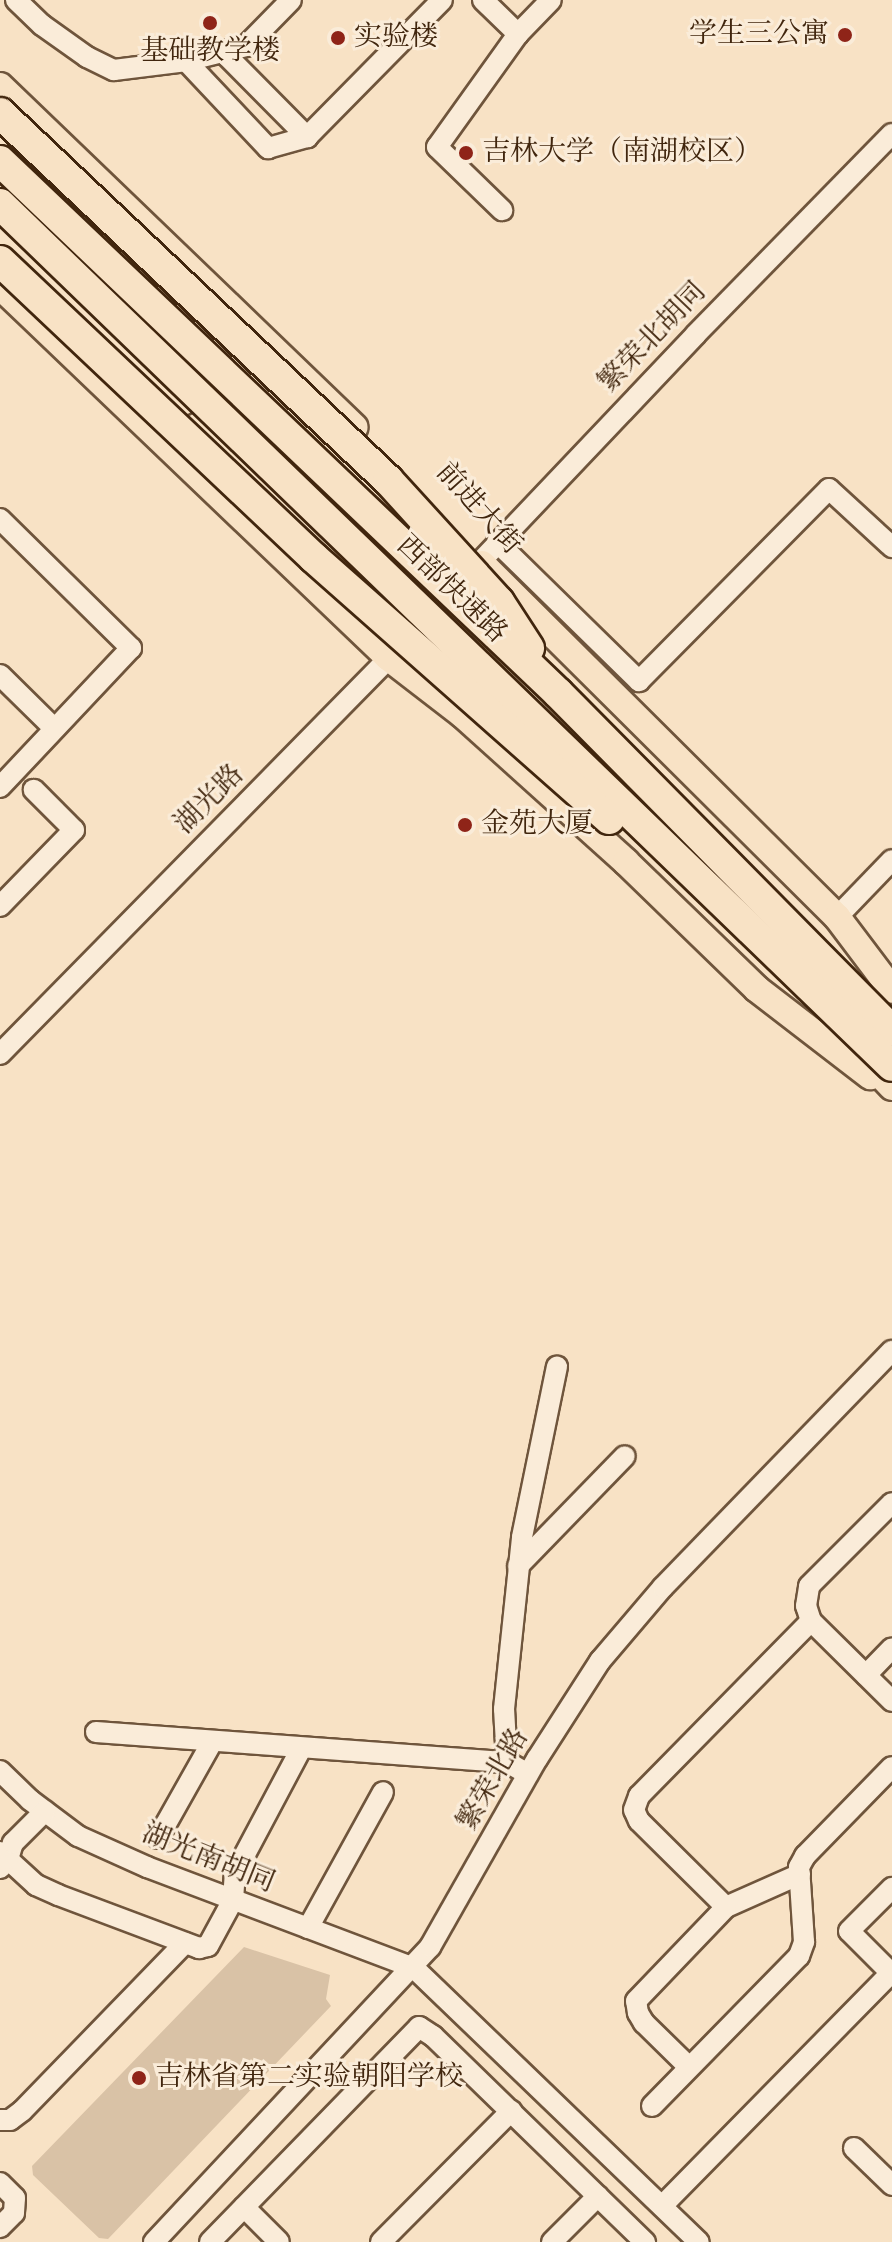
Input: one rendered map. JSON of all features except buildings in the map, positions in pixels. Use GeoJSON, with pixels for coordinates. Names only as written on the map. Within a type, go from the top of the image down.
{"type":"FeatureCollection","features":[{"type":"Feature","properties":{"kind":"highway"},"geometry":{"type":"LineString","coordinates":[[0,113],[388,480],[499,602],[558,693]]}},
{"type":"Feature","properties":{"kind":"highway","name":"西部快速路"},"geometry":{"type":"LineString","coordinates":[[0,161],[558,693],[892,1030]]}},
{"type":"Feature","properties":{"kind":"highway","name":"西部快速路"},"geometry":{"type":"LineString","coordinates":[[0,204],[892,1066]]}},
{"type":"Feature","properties":{"kind":"highway"},"geometry":{"type":"LineString","coordinates":[[0,261],[314,558],[691,893],[834,1010]]}},
{"type":"Feature","properties":{"kind":"main road","name":"前进大街"},"geometry":{"type":"LineString","coordinates":[[0,86],[405,477],[488,551],[837,917],[892,990]]}},
{"type":"Feature","properties":{"kind":"main road"},"geometry":{"type":"LineString","coordinates":[[0,143],[458,584],[892,1012]]}},
{"type":"Feature","properties":{"kind":"main road"},"geometry":{"type":"LineString","coordinates":[[0,227],[635,828],[892,1087]]}},
{"type":"Feature","properties":{"kind":"main road"},"geometry":{"type":"LineString","coordinates":[[0,286],[389,658],[463,715],[615,852],[757,989],[892,1094]]}},
{"type":"Feature","properties":{"kind":"street"},"geometry":{"type":"LineString","coordinates":[[16,0],[42,25],[87,57],[114,70],[186,61],[246,46],[291,0]]}},
{"type":"Feature","properties":{"kind":"street"},"geometry":{"type":"LineString","coordinates":[[186,61],[268,148],[307,137],[442,0]]}},
{"type":"Feature","properties":{"kind":"street"},"geometry":{"type":"LineString","coordinates":[[483,0],[518,34]]}},
{"type":"Feature","properties":{"kind":"street"},"geometry":{"type":"LineString","coordinates":[[502,210],[437,147],[518,34],[551,0]]}},
{"type":"Feature","properties":{"kind":"street"},"geometry":{"type":"LineString","coordinates":[[223,52],[307,137]]}},
{"type":"Feature","properties":{"kind":"street","name":"繁荣北胡同"},"geometry":{"type":"LineString","coordinates":[[458,584],[892,134]]}},
{"type":"Feature","properties":{"kind":"street"},"geometry":{"type":"LineString","coordinates":[[488,551],[639,681],[829,489],[892,547]]}},
{"type":"Feature","properties":{"kind":"street"},"geometry":{"type":"LineString","coordinates":[[0,519],[131,648],[0,787]]}},
{"type":"Feature","properties":{"kind":"street","name":"湖光路"},"geometry":{"type":"LineString","coordinates":[[3,1044],[389,658],[458,584]]}},
{"type":"Feature","properties":{"kind":"street"},"geometry":{"type":"LineString","coordinates":[[0,675],[54,728]]}},
{"type":"Feature","properties":{"kind":"street"},"geometry":{"type":"LineString","coordinates":[[0,906],[74,830],[34,790]]}},
{"type":"Feature","properties":{"kind":"street"},"geometry":{"type":"LineString","coordinates":[[837,917],[892,860]]}},
{"type":"Feature","properties":{"kind":"street","name":"繁荣北路"},"geometry":{"type":"LineString","coordinates":[[154,2242],[414,1968],[449,1919],[528,1774],[600,1661],[663,1587],[892,1351]]}},
{"type":"Feature","properties":{"kind":"street"},"geometry":{"type":"LineString","coordinates":[[507,1762],[504,1709],[518,1566],[557,1367]]}},
{"type":"Feature","properties":{"kind":"street"},"geometry":{"type":"LineString","coordinates":[[518,1566],[625,1456]]}},
{"type":"Feature","properties":{"kind":"street"},"geometry":{"type":"LineString","coordinates":[[892,1503],[809,1586],[806,1606],[811,1621],[892,1701]]}},
{"type":"Feature","properties":{"kind":"street"},"geometry":{"type":"LineString","coordinates":[[726,1907],[639,1821],[634,1810],[639,1796],[811,1621]]}},
{"type":"Feature","properties":{"kind":"street"},"geometry":{"type":"LineString","coordinates":[[866,1675],[892,1648]]}},
{"type":"Feature","properties":{"kind":"street"},"geometry":{"type":"LineString","coordinates":[[96,1732],[507,1762],[528,1774]]}},
{"type":"Feature","properties":{"kind":"street"},"geometry":{"type":"LineString","coordinates":[[158,1838],[212,1742]]}},
{"type":"Feature","properties":{"kind":"street"},"geometry":{"type":"LineString","coordinates":[[45,1811],[13,1843],[3,1860],[47,1890],[199,1948],[208,1946],[220,1930],[233,1900],[235,1873],[301,1749]]}},
{"type":"Feature","properties":{"kind":"street"},"geometry":{"type":"LineString","coordinates":[[652,2106],[799,1956],[804,1942],[800,1874],[805,1856],[892,1767]]}},
{"type":"Feature","properties":{"kind":"street","name":"湖光南胡同"},"geometry":{"type":"LineString","coordinates":[[0,1771],[78,1836],[233,1900],[414,1968]]}},
{"type":"Feature","properties":{"kind":"street"},"geometry":{"type":"LineString","coordinates":[[308,1928],[383,1792]]}},
{"type":"Feature","properties":{"kind":"street"},"geometry":{"type":"LineString","coordinates":[[689,2067],[644,2023],[636,2001],[726,1907],[800,1874]]}},
{"type":"Feature","properties":{"kind":"street"},"geometry":{"type":"LineString","coordinates":[[662,2206],[891,1973],[849,1931],[892,1888]]}},
{"type":"Feature","properties":{"kind":"street"},"geometry":{"type":"LineString","coordinates":[[0,2120],[10,2120],[22,2111],[185,1943]]}},
{"type":"Feature","properties":{"kind":"street"},"geometry":{"type":"LineString","coordinates":[[414,1968],[699,2242]]}},
{"type":"Feature","properties":{"kind":"street"},"geometry":{"type":"LineString","coordinates":[[210,2242],[419,2027],[511,2111],[645,2242]]}},
{"type":"Feature","properties":{"kind":"street"},"geometry":{"type":"LineString","coordinates":[[381,2242],[511,2111]]}},
{"type":"Feature","properties":{"kind":"street"},"geometry":{"type":"LineString","coordinates":[[854,2148],[892,2185]]}},
{"type":"Feature","properties":{"kind":"street"},"geometry":{"type":"LineString","coordinates":[[0,2183],[15,2198],[14,2213],[0,2227]]}},
{"type":"Feature","properties":{"kind":"street"},"geometry":{"type":"LineString","coordinates":[[552,2242],[598,2196]]}},
{"type":"Feature","properties":{"kind":"street"},"geometry":{"type":"LineString","coordinates":[[244,2207],[279,2242]]}},
{"type":"Feature","properties":{"kind":"shaded area"},"geometry":{"type":"Polygon","coordinates":[[[244,1947],[330,1975],[326,1999],[331,2006],[108,2239],[99,2238],[33,2175],[32,2166],[244,1947]]]}},
{"type":"Feature","properties":{"kind":"place","name":"基础教学楼"},"geometry":{"type":"Point","coordinates":[210,23]}},
{"type":"Feature","properties":{"kind":"place","name":"学生三公寓"},"geometry":{"type":"Point","coordinates":[845,35]}},
{"type":"Feature","properties":{"kind":"place","name":"实验楼"},"geometry":{"type":"Point","coordinates":[338,38]}},
{"type":"Feature","properties":{"kind":"place","name":"吉林大学（南湖校区）"},"geometry":{"type":"Point","coordinates":[466,153]}},
{"type":"Feature","properties":{"kind":"place","name":"金苑大厦"},"geometry":{"type":"Point","coordinates":[465,825]}},
{"type":"Feature","properties":{"kind":"place","name":"吉林省第二实验朝阳学校"},"geometry":{"type":"Point","coordinates":[139,2078]}}]}
